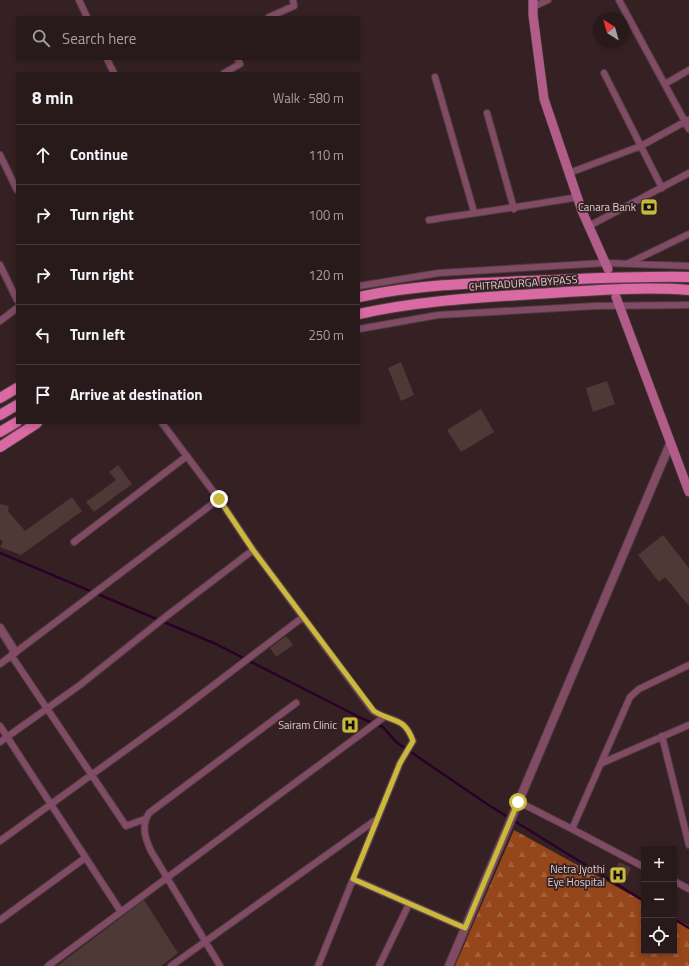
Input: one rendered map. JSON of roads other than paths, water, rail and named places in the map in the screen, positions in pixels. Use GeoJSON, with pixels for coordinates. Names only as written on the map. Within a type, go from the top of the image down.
{"type":"FeatureCollection","features":[{"type":"Feature","properties":{"kind":"main road"},"geometry":{"type":"LineString","coordinates":[[533,4],[544,99],[569,173],[606,266]]}},
{"type":"Feature","properties":{"kind":"main road","name":"CHITRADURGA BYPASS"},"geometry":{"type":"LineString","coordinates":[[360,297],[451,284],[594,278],[689,277]]}},
{"type":"Feature","properties":{"kind":"main road","name":"CHITRADURGA BYPASS"},"geometry":{"type":"LineString","coordinates":[[360,314],[431,301],[469,298],[577,291],[689,290]]}},
{"type":"Feature","properties":{"kind":"main road"},"geometry":{"type":"LineString","coordinates":[[618,301],[689,492]]}},
{"type":"Feature","properties":{"kind":"main road"},"geometry":{"type":"LineString","coordinates":[[0,398],[16,389]]}},
{"type":"Feature","properties":{"kind":"main road"},"geometry":{"type":"LineString","coordinates":[[0,415],[16,406]]}},
{"type":"Feature","properties":{"kind":"main road"},"geometry":{"type":"LineString","coordinates":[[0,432],[16,423]]}},
{"type":"Feature","properties":{"kind":"main road"},"geometry":{"type":"LineString","coordinates":[[0,447],[35,424]]}},
{"type":"Feature","properties":{"kind":"street"},"geometry":{"type":"LineString","coordinates":[[79,0],[87,16]]}},
{"type":"Feature","properties":{"kind":"street"},"geometry":{"type":"LineString","coordinates":[[271,16],[294,6],[293,0]]}},
{"type":"Feature","properties":{"kind":"street"},"geometry":{"type":"LineString","coordinates":[[533,4],[548,0]]}},
{"type":"Feature","properties":{"kind":"street"},"geometry":{"type":"LineString","coordinates":[[619,0],[687,121],[689,129]]}},
{"type":"Feature","properties":{"kind":"street"},"geometry":{"type":"LineString","coordinates":[[108,60],[114,72]]}},
{"type":"Feature","properties":{"kind":"street"},"geometry":{"type":"LineString","coordinates":[[226,72],[240,64],[238,60]]}},
{"type":"Feature","properties":{"kind":"street"},"geometry":{"type":"LineString","coordinates":[[665,84],[689,70]]}},
{"type":"Feature","properties":{"kind":"street"},"geometry":{"type":"LineString","coordinates":[[604,73],[662,188]]}},
{"type":"Feature","properties":{"kind":"street"},"geometry":{"type":"LineString","coordinates":[[435,77],[474,212]]}},
{"type":"Feature","properties":{"kind":"street"},"geometry":{"type":"LineString","coordinates":[[487,113],[514,209]]}},
{"type":"Feature","properties":{"kind":"street"},"geometry":{"type":"LineString","coordinates":[[569,173],[641,146],[687,121]]}},
{"type":"Feature","properties":{"kind":"street"},"geometry":{"type":"LineString","coordinates":[[0,155],[15,183]]}},
{"type":"Feature","properties":{"kind":"street"},"geometry":{"type":"LineString","coordinates":[[589,226],[689,173]]}},
{"type":"Feature","properties":{"kind":"street"},"geometry":{"type":"LineString","coordinates":[[429,220],[474,212],[514,209],[578,197]]}},
{"type":"Feature","properties":{"kind":"street"},"geometry":{"type":"LineString","coordinates":[[629,263],[689,234]]}},
{"type":"Feature","properties":{"kind":"street"},"geometry":{"type":"LineString","coordinates":[[360,286],[438,273],[606,266],[629,263],[689,266]]}},
{"type":"Feature","properties":{"kind":"street"},"geometry":{"type":"LineString","coordinates":[[0,265],[16,298]]}},
{"type":"Feature","properties":{"kind":"street"},"geometry":{"type":"LineString","coordinates":[[360,329],[438,315],[618,301],[689,305]]}},
{"type":"Feature","properties":{"kind":"street"},"geometry":{"type":"LineString","coordinates":[[0,321],[16,309]]}},
{"type":"Feature","properties":{"kind":"street"},"geometry":{"type":"LineString","coordinates":[[163,424],[219,499],[253,550],[374,711],[384,717],[393,718],[402,723],[409,729],[413,741],[400,763],[318,966]]}},
{"type":"Feature","properties":{"kind":"street"},"geometry":{"type":"LineString","coordinates":[[449,966],[670,444]]}},
{"type":"Feature","properties":{"kind":"street"},"geometry":{"type":"LineString","coordinates":[[74,542],[187,456]]}},
{"type":"Feature","properties":{"kind":"street"},"geometry":{"type":"LineString","coordinates":[[0,664],[219,499]]}},
{"type":"Feature","properties":{"kind":"street"},"geometry":{"type":"LineString","coordinates":[[0,742],[80,685],[253,550]]}},
{"type":"Feature","properties":{"kind":"street"},"geometry":{"type":"LineString","coordinates":[[0,841],[177,713],[303,617]]}},
{"type":"Feature","properties":{"kind":"street"},"geometry":{"type":"LineString","coordinates":[[0,628],[46,709],[126,826],[146,819]]}},
{"type":"Feature","properties":{"kind":"street"},"geometry":{"type":"LineString","coordinates":[[572,829],[630,697],[639,689],[689,665]]}},
{"type":"Feature","properties":{"kind":"street"},"geometry":{"type":"LineString","coordinates":[[220,966],[166,879],[146,840],[144,830],[146,819],[149,813],[296,703]]}},
{"type":"Feature","properties":{"kind":"street"},"geometry":{"type":"LineString","coordinates":[[48,966],[384,717]]}},
{"type":"Feature","properties":{"kind":"street"},"geometry":{"type":"LineString","coordinates":[[602,763],[689,725]]}},
{"type":"Feature","properties":{"kind":"street"},"geometry":{"type":"LineString","coordinates":[[0,726],[121,912]]}},
{"type":"Feature","properties":{"kind":"street"},"geometry":{"type":"LineString","coordinates":[[662,736],[689,845]]}},
{"type":"Feature","properties":{"kind":"street"},"geometry":{"type":"LineString","coordinates":[[518,802],[641,865]]}},
{"type":"Feature","properties":{"kind":"street"},"geometry":{"type":"LineString","coordinates":[[172,966],[377,819]]}},
{"type":"Feature","properties":{"kind":"street"},"geometry":{"type":"LineString","coordinates":[[0,920],[85,858]]}},
{"type":"Feature","properties":{"kind":"street"},"geometry":{"type":"LineString","coordinates":[[353,879],[465,928]]}},
{"type":"Feature","properties":{"kind":"street"},"geometry":{"type":"LineString","coordinates":[[676,882],[689,888]]}},
{"type":"Feature","properties":{"kind":"street"},"geometry":{"type":"LineString","coordinates":[[379,966],[409,904]]}},
{"type":"Feature","properties":{"kind":"waterway"},"geometry":{"type":"LineString","coordinates":[[0,553],[216,644],[363,719],[383,727],[396,742],[490,806],[641,899]]}},
{"type":"Feature","properties":{"kind":"waterway"},"geometry":{"type":"LineString","coordinates":[[677,921],[689,928]]}},
{"type":"Feature","properties":{"kind":"place","name":"Canara Bank"},"geometry":{"type":"Point","coordinates":[649,207]}},
{"type":"Feature","properties":{"kind":"place","name":"Sairam Clinic"},"geometry":{"type":"Point","coordinates":[350,725]}},
{"type":"Feature","properties":{"kind":"place","name":"Netra Jyothi Eye Hospital"},"geometry":{"type":"Point","coordinates":[618,875]}}]}
